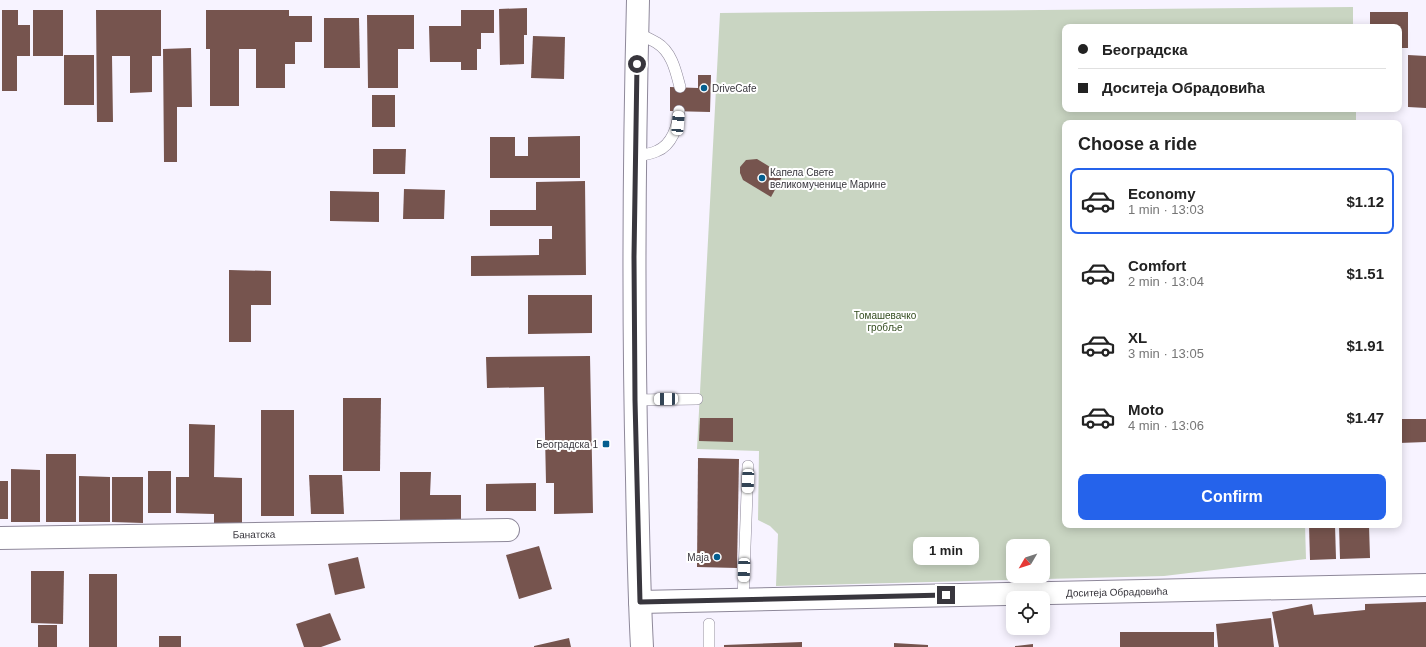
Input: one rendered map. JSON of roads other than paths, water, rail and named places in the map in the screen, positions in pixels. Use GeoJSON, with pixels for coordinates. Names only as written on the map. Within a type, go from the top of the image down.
{"type":"FeatureCollection","features":[{"type":"Feature","properties":{"kind":"street"},"geometry":{"type":"LineString","coordinates":[[638,0],[634,257],[635,400],[642,647]]}},
{"type":"Feature","properties":{"kind":"street","name":"Банатска"},"geometry":{"type":"LineString","coordinates":[[0,538],[508,530]]}},
{"type":"Feature","properties":{"kind":"street","name":"Доситеја Обрадовића"},"geometry":{"type":"LineString","coordinates":[[640,602],[1426,585]]}},
{"type":"Feature","properties":{"kind":"lane"},"geometry":{"type":"LineString","coordinates":[[637,33],[658,43],[670,56],[680,87]]}},
{"type":"Feature","properties":{"kind":"lane"},"geometry":{"type":"LineString","coordinates":[[636,156],[658,151],[666,144],[674,134],[678,123],[679,111]]}},
{"type":"Feature","properties":{"kind":"lane"},"geometry":{"type":"LineString","coordinates":[[635,400],[697,399]]}},
{"type":"Feature","properties":{"kind":"lane"},"geometry":{"type":"LineString","coordinates":[[744,600],[748,466]]}},
{"type":"Feature","properties":{"kind":"lane"},"geometry":{"type":"LineString","coordinates":[[709,624],[709,647]]}},
{"type":"Feature","properties":{"kind":"place","name":"DriveCafe"},"geometry":{"type":"Point","coordinates":[704,88]}},
{"type":"Feature","properties":{"kind":"place","name":"Капела Свете великомученице Марине"},"geometry":{"type":"Point","coordinates":[762,178]}},
{"type":"Feature","properties":{"kind":"place","name":"Београдска 1"},"geometry":{"type":"Point","coordinates":[606,444]}},
{"type":"Feature","properties":{"kind":"place","name":"Маја"},"geometry":{"type":"Point","coordinates":[717,557]}},
{"type":"Feature","properties":{"kind":"park label","name":"Томашевачко гробље"},"geometry":{"type":"Point","coordinates":[885,320]}}]}
